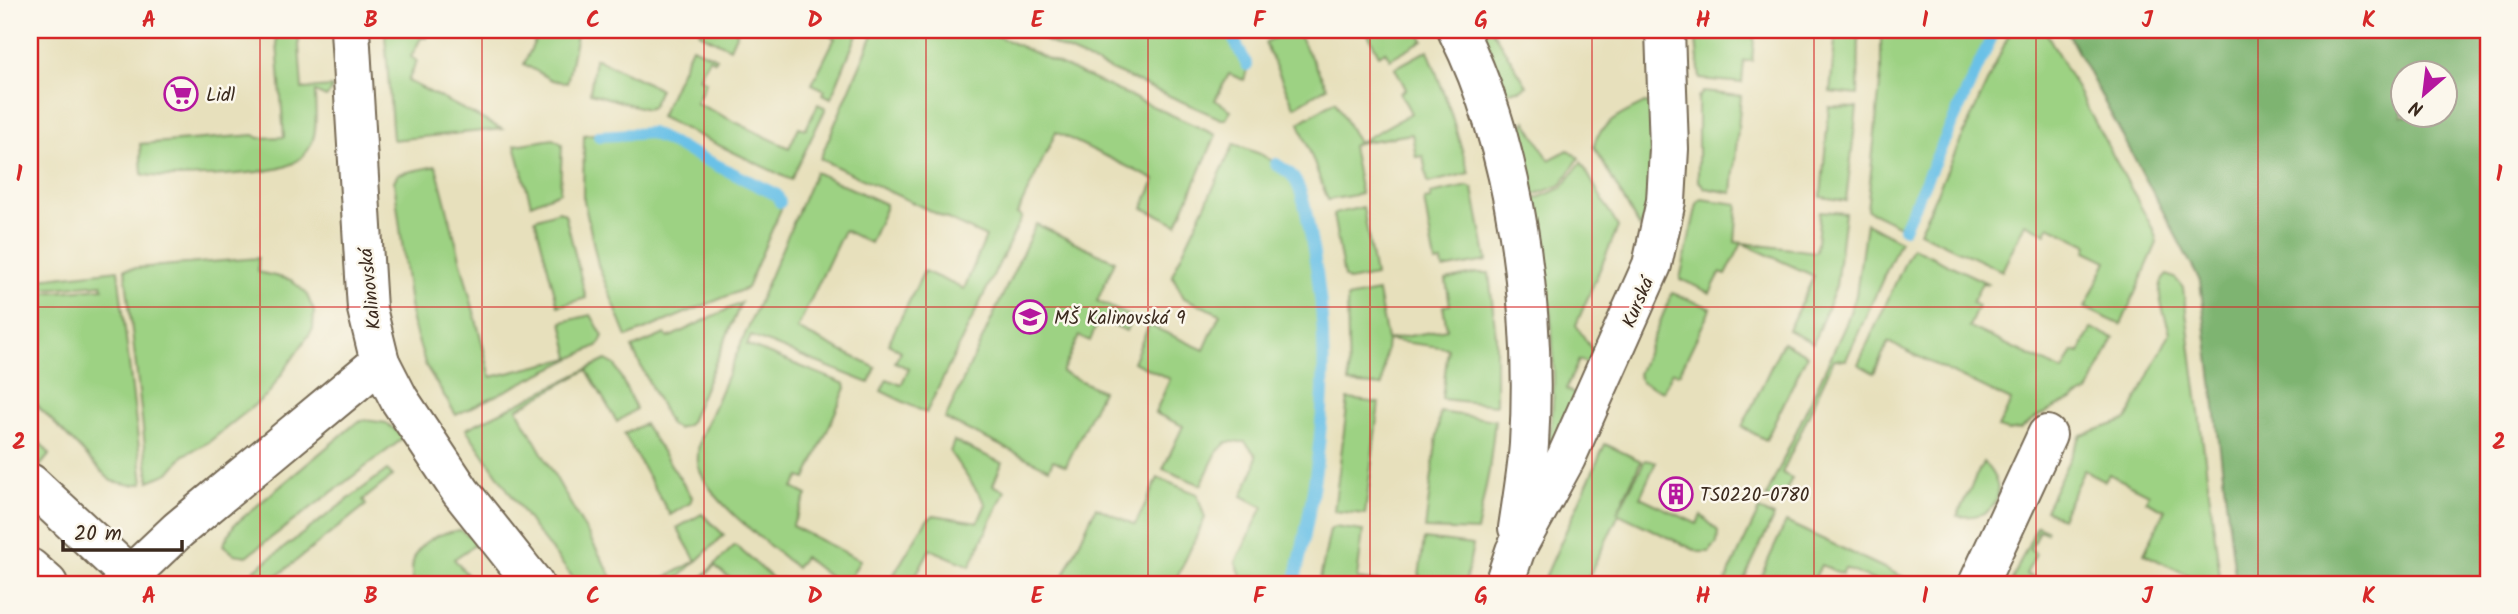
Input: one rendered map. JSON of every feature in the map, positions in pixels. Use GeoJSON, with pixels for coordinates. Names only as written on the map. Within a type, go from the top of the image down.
{"type":"FeatureCollection","features":[{"type":"Feature","properties":{"kind":"street","name":"Kalinovská"},"geometry":{"type":"LineString","coordinates":[[350,30],[367,309],[380,362],[399,399],[461,492],[534,584]]}},
{"type":"Feature","properties":{"kind":"street","name":"Kurská"},"geometry":{"type":"LineString","coordinates":[[1457,30],[1493,113],[1509,183],[1528,310],[1531,377],[1529,445],[1509,568]]}},
{"type":"Feature","properties":{"kind":"street","name":"Kurská"},"geometry":{"type":"LineString","coordinates":[[1509,568],[1566,458],[1652,265],[1666,201],[1669,149],[1665,30]]}},
{"type":"Feature","properties":{"kind":"street"},"geometry":{"type":"LineString","coordinates":[[30,483],[130,581],[178,530],[380,362]]}},
{"type":"Feature","properties":{"kind":"street"},"geometry":{"type":"LineString","coordinates":[[1978,584],[2047,435]]}},
{"type":"Feature","properties":{"kind":"street"},"geometry":{"type":"LineString","coordinates":[[30,568],[48,584]]}},
{"type":"Feature","properties":{"kind":"green space"},"geometry":{"type":"Polygon","coordinates":[[[276,30],[298,30],[302,89],[332,87],[326,97],[315,92],[315,130],[304,155],[287,166],[258,172],[192,177],[142,174],[140,144],[254,135],[259,138],[284,137],[276,30]]]}},
{"type":"Feature","properties":{"kind":"green space"},"geometry":{"type":"Polygon","coordinates":[[[388,30],[413,30],[428,38],[421,38],[411,57],[417,61],[408,81],[502,129],[393,140],[385,36],[388,30]]]}},
{"type":"Feature","properties":{"kind":"green space"},"geometry":{"type":"Polygon","coordinates":[[[540,30],[578,30],[567,83],[552,80],[524,64],[540,30]]]}},
{"type":"Feature","properties":{"kind":"green space"},"geometry":{"type":"Polygon","coordinates":[[[701,30],[738,30],[730,48],[699,33],[701,30]]]}},
{"type":"Feature","properties":{"kind":"green space"},"geometry":{"type":"Polygon","coordinates":[[[819,30],[859,30],[831,98],[823,94],[825,90],[812,84],[835,38],[819,30]]]}},
{"type":"Feature","properties":{"kind":"green space"},"geometry":{"type":"Polygon","coordinates":[[[875,30],[984,30],[1216,135],[1177,224],[1143,208],[1155,180],[1056,132],[1017,214],[1022,217],[926,413],[881,391],[887,379],[901,385],[909,369],[895,362],[901,351],[888,344],[924,271],[964,289],[986,237],[820,159],[875,30]]]}},
{"type":"Feature","properties":{"kind":"green space"},"geometry":{"type":"Polygon","coordinates":[[[1021,30],[1231,30],[1249,64],[1244,80],[1229,74],[1215,100],[1231,110],[1226,119],[1221,119],[1021,30]]]}},
{"type":"Feature","properties":{"kind":"green space"},"geometry":{"type":"Polygon","coordinates":[[[1290,30],[1296,30],[1327,87],[1294,107],[1265,43],[1290,30]]]}},
{"type":"Feature","properties":{"kind":"green space"},"geometry":{"type":"Polygon","coordinates":[[[1366,30],[1418,30],[1423,40],[1390,59],[1385,51],[1379,55],[1366,30]]]}},
{"type":"Feature","properties":{"kind":"green space"},"geometry":{"type":"Polygon","coordinates":[[[1479,30],[1492,30],[1527,86],[1520,90],[1505,91],[1479,30]]]}},
{"type":"Feature","properties":{"kind":"green space"},"geometry":{"type":"Polygon","coordinates":[[[1695,30],[1755,30],[1752,61],[1744,61],[1742,83],[1700,79],[1695,30]]]}},
{"type":"Feature","properties":{"kind":"green space"},"geometry":{"type":"Polygon","coordinates":[[[1829,30],[1859,30],[1858,95],[1830,92],[1836,31],[1829,30]]]}},
{"type":"Feature","properties":{"kind":"green space"},"geometry":{"type":"Polygon","coordinates":[[[1881,30],[1997,30],[1906,229],[1867,210],[1881,74],[1881,30]]]}},
{"type":"Feature","properties":{"kind":"green space"},"geometry":{"type":"Polygon","coordinates":[[[2011,30],[2045,30],[2154,231],[2157,243],[2121,325],[2085,308],[2107,261],[2086,251],[2088,245],[2049,226],[2046,233],[2025,223],[2002,271],[1919,232],[2011,30]]]}},
{"type":"Feature","properties":{"kind":"green space"},"geometry":{"type":"Polygon","coordinates":[[[2066,30],[2488,30],[2488,584],[2236,584],[2200,281],[2066,30]]]}},
{"type":"Feature","properties":{"kind":"green space"},"geometry":{"type":"Polygon","coordinates":[[[692,47],[717,58],[715,61],[709,58],[699,78],[706,82],[696,103],[789,148],[799,127],[806,129],[818,104],[826,108],[791,180],[660,117],[692,47]]]}},
{"type":"Feature","properties":{"kind":"green space"},"geometry":{"type":"Polygon","coordinates":[[[1428,50],[1469,173],[1428,183],[1423,156],[1416,157],[1412,134],[1358,143],[1411,113],[1400,93],[1406,89],[1395,68],[1428,50]]]}},
{"type":"Feature","properties":{"kind":"green space"},"geometry":{"type":"Polygon","coordinates":[[[595,58],[660,89],[652,107],[646,109],[590,93],[595,58]]]}},
{"type":"Feature","properties":{"kind":"green space"},"geometry":{"type":"Polygon","coordinates":[[[1703,92],[1741,96],[1732,193],[1705,188],[1698,180],[1698,98],[1703,92]]]}},
{"type":"Feature","properties":{"kind":"green space"},"geometry":{"type":"Polygon","coordinates":[[[1335,101],[1358,143],[1352,146],[1361,194],[1328,200],[1299,123],[1335,101]]]}},
{"type":"Feature","properties":{"kind":"green space"},"geometry":{"type":"Polygon","coordinates":[[[1645,103],[1652,105],[1650,199],[1640,228],[1594,147],[1600,132],[1606,126],[1645,103]]]}},
{"type":"Feature","properties":{"kind":"green space"},"geometry":{"type":"Polygon","coordinates":[[[1829,107],[1857,108],[1846,201],[1821,197],[1829,107]]]}},
{"type":"Feature","properties":{"kind":"green space"},"geometry":{"type":"Polygon","coordinates":[[[1526,121],[1549,160],[1568,150],[1579,158],[1561,185],[1531,196],[1519,148],[1526,121]]]}},
{"type":"Feature","properties":{"kind":"green space"},"geometry":{"type":"Polygon","coordinates":[[[644,129],[779,193],[783,204],[747,288],[627,337],[598,265],[583,196],[584,135],[644,129]]]}},
{"type":"Feature","properties":{"kind":"green space"},"geometry":{"type":"Polygon","coordinates":[[[553,139],[562,144],[560,192],[531,204],[515,145],[553,139]]]}},
{"type":"Feature","properties":{"kind":"green space"},"geometry":{"type":"Polygon","coordinates":[[[1234,144],[1260,154],[1295,174],[1310,225],[1320,276],[1325,327],[1324,430],[1318,482],[1296,584],[1244,584],[1236,562],[1263,507],[1242,496],[1255,467],[1256,455],[1245,442],[1227,442],[1217,452],[1201,485],[1163,469],[1183,426],[1155,413],[1170,379],[1133,362],[1149,325],[1204,350],[1220,314],[1184,298],[1172,275],[1234,144]]]}},
{"type":"Feature","properties":{"kind":"green space"},"geometry":{"type":"Polygon","coordinates":[[[1581,162],[1618,227],[1576,325],[1596,356],[1592,365],[1579,360],[1566,389],[1577,396],[1552,449],[1547,452],[1552,421],[1554,358],[1548,294],[1532,200],[1562,188],[1581,162]]]}},
{"type":"Feature","properties":{"kind":"green space"},"geometry":{"type":"Polygon","coordinates":[[[436,166],[491,377],[570,358],[562,322],[591,315],[603,336],[599,345],[456,415],[426,366],[412,321],[394,181],[398,174],[436,166]]]}},
{"type":"Feature","properties":{"kind":"green space"},"geometry":{"type":"Polygon","coordinates":[[[815,172],[885,204],[885,209],[870,243],[844,230],[797,329],[876,368],[869,383],[751,336],[747,345],[845,384],[846,388],[806,479],[800,477],[793,488],[807,495],[792,526],[860,560],[847,584],[828,584],[832,579],[804,557],[796,568],[717,497],[700,471],[698,460],[700,439],[815,172]]]}},
{"type":"Feature","properties":{"kind":"green space"},"geometry":{"type":"Polygon","coordinates":[[[1468,186],[1473,189],[1487,261],[1443,269],[1442,262],[1435,263],[1424,200],[1431,199],[1430,194],[1468,186]]]}},
{"type":"Feature","properties":{"kind":"green space"},"geometry":{"type":"Polygon","coordinates":[[[1701,199],[1738,204],[1735,242],[1816,252],[1820,211],[1845,213],[1836,286],[1813,343],[1788,330],[1814,276],[1742,243],[1726,275],[1720,273],[1710,293],[1680,279],[1697,204],[1701,199]]]}},
{"type":"Feature","properties":{"kind":"green space"},"geometry":{"type":"Polygon","coordinates":[[[1363,207],[1375,276],[1349,281],[1344,277],[1333,214],[1363,207]]]}},
{"type":"Feature","properties":{"kind":"green space"},"geometry":{"type":"Polygon","coordinates":[[[559,211],[565,214],[586,298],[558,306],[535,219],[559,211]]]}},
{"type":"Feature","properties":{"kind":"green space"},"geometry":{"type":"Polygon","coordinates":[[[1866,223],[1900,241],[1846,360],[1834,359],[1782,473],[1792,478],[1779,504],[1766,497],[1845,326],[1856,295],[1866,223]]]}},
{"type":"Feature","properties":{"kind":"green space"},"geometry":{"type":"Polygon","coordinates":[[[1036,224],[1115,261],[1097,301],[1132,317],[1126,331],[1099,318],[1090,341],[1079,336],[1062,372],[1102,391],[1066,466],[1053,460],[1049,469],[945,419],[1036,224]]]}},
{"type":"Feature","properties":{"kind":"green space"},"geometry":{"type":"Polygon","coordinates":[[[1912,247],[1989,284],[1982,283],[1972,303],[1978,306],[1969,327],[2063,371],[2073,351],[2080,353],[2091,328],[2114,338],[2088,392],[2040,415],[2020,429],[2008,431],[1998,428],[2011,401],[1888,342],[1874,373],[1858,364],[1912,247]]]}},
{"type":"Feature","properties":{"kind":"green space"},"geometry":{"type":"Polygon","coordinates":[[[258,258],[258,272],[291,280],[306,293],[314,311],[313,329],[268,394],[209,442],[184,455],[169,473],[149,481],[125,269],[258,258]]]}},
{"type":"Feature","properties":{"kind":"green space"},"geometry":{"type":"Polygon","coordinates":[[[118,270],[143,483],[132,485],[111,481],[30,398],[30,294],[103,288],[102,284],[30,290],[30,280],[118,270]]]}},
{"type":"Feature","properties":{"kind":"green space"},"geometry":{"type":"Polygon","coordinates":[[[1489,273],[1496,336],[1496,405],[1442,399],[1448,348],[1387,340],[1447,329],[1443,306],[1450,305],[1446,280],[1489,273]]]}},
{"type":"Feature","properties":{"kind":"green space"},"geometry":{"type":"Polygon","coordinates":[[[2167,275],[2176,279],[2183,288],[2220,576],[2214,584],[2207,584],[2144,554],[2165,510],[2146,501],[2149,494],[2109,474],[2105,481],[2084,470],[2061,518],[2045,510],[2081,435],[2127,420],[2170,333],[2160,295],[2162,281],[2167,275]]]}},
{"type":"Feature","properties":{"kind":"green space"},"geometry":{"type":"Polygon","coordinates":[[[1378,292],[1387,340],[1382,386],[1349,383],[1347,298],[1378,292]]]}},
{"type":"Feature","properties":{"kind":"green space"},"geometry":{"type":"Polygon","coordinates":[[[1672,293],[1711,308],[1679,374],[1673,371],[1663,391],[1641,382],[1638,374],[1672,293]]]}},
{"type":"Feature","properties":{"kind":"green space"},"geometry":{"type":"Polygon","coordinates":[[[741,303],[689,424],[678,429],[670,425],[632,348],[665,334],[668,338],[741,303]]]}},
{"type":"Feature","properties":{"kind":"green space"},"geometry":{"type":"Polygon","coordinates":[[[1783,342],[1807,355],[1766,440],[1742,427],[1783,342]]]}},
{"type":"Feature","properties":{"kind":"green space"},"geometry":{"type":"Polygon","coordinates":[[[606,360],[615,365],[636,409],[617,422],[587,370],[517,409],[616,584],[578,584],[534,528],[466,429],[606,360]]]}},
{"type":"Feature","properties":{"kind":"green space"},"geometry":{"type":"Polygon","coordinates":[[[1348,399],[1379,403],[1365,514],[1334,511],[1348,399]]]}},
{"type":"Feature","properties":{"kind":"green space"},"geometry":{"type":"Polygon","coordinates":[[[1440,412],[1495,420],[1489,471],[1477,531],[1425,529],[1440,412]]]}},
{"type":"Feature","properties":{"kind":"green space"},"geometry":{"type":"Polygon","coordinates":[[[365,420],[386,423],[405,437],[247,556],[234,554],[223,545],[234,525],[356,423],[365,420]]]}},
{"type":"Feature","properties":{"kind":"green space"},"geometry":{"type":"Polygon","coordinates":[[[644,424],[692,497],[690,503],[670,515],[624,434],[644,424]]]}},
{"type":"Feature","properties":{"kind":"green space"},"geometry":{"type":"Polygon","coordinates":[[[30,432],[50,454],[40,466],[30,455],[30,432]]]}},
{"type":"Feature","properties":{"kind":"green space"},"geometry":{"type":"Polygon","coordinates":[[[954,441],[1002,463],[993,485],[1005,491],[970,566],[930,549],[911,584],[888,584],[926,521],[934,515],[978,522],[986,504],[950,452],[954,441]]]}},
{"type":"Feature","properties":{"kind":"green space"},"geometry":{"type":"Polygon","coordinates":[[[1605,444],[1641,461],[1617,513],[1645,460],[1656,462],[1640,497],[1697,524],[1701,515],[1718,531],[1717,543],[1709,552],[1699,552],[1619,514],[1585,584],[1542,584],[1605,444]]]}},
{"type":"Feature","properties":{"kind":"green space"},"geometry":{"type":"Polygon","coordinates":[[[1983,462],[1997,483],[1996,501],[1982,514],[1957,516],[1983,462]]]}},
{"type":"Feature","properties":{"kind":"green space"},"geometry":{"type":"Polygon","coordinates":[[[387,470],[393,476],[363,500],[366,505],[267,584],[236,584],[387,470]]]}},
{"type":"Feature","properties":{"kind":"green space"},"geometry":{"type":"Polygon","coordinates":[[[1158,478],[1197,494],[1205,518],[1174,584],[1060,584],[1096,507],[1135,525],[1158,478]]]}},
{"type":"Feature","properties":{"kind":"green space"},"geometry":{"type":"Polygon","coordinates":[[[1759,510],[1774,516],[1742,584],[1724,584],[1759,510]]]}},
{"type":"Feature","properties":{"kind":"green space"},"geometry":{"type":"Polygon","coordinates":[[[702,514],[724,535],[672,584],[653,584],[696,561],[677,528],[702,514]]]}},
{"type":"Feature","properties":{"kind":"green space"},"geometry":{"type":"Polygon","coordinates":[[[1786,522],[1918,584],[1882,584],[1845,568],[1842,574],[1821,565],[1812,584],[1762,584],[1763,581],[1759,580],[1786,522]]]}},
{"type":"Feature","properties":{"kind":"green space"},"geometry":{"type":"Polygon","coordinates":[[[2037,526],[2047,530],[2046,533],[2039,530],[2030,550],[2036,554],[2026,574],[2048,584],[2010,584],[2037,526]]]}},
{"type":"Feature","properties":{"kind":"green space"},"geometry":{"type":"Polygon","coordinates":[[[1334,527],[1363,531],[1357,579],[1398,584],[1373,584],[1364,580],[1361,584],[1319,584],[1330,530],[1334,527]]]}},
{"type":"Feature","properties":{"kind":"green space"},"geometry":{"type":"Polygon","coordinates":[[[460,530],[479,542],[454,559],[475,584],[413,584],[413,562],[422,546],[438,536],[460,530]]]}},
{"type":"Feature","properties":{"kind":"green space"},"geometry":{"type":"Polygon","coordinates":[[[1424,539],[1473,545],[1465,584],[1418,584],[1424,539]]]}},
{"type":"Feature","properties":{"kind":"green space"},"geometry":{"type":"Polygon","coordinates":[[[735,545],[778,583],[737,584],[715,566],[695,584],[735,545]]]}},
{"type":"Feature","properties":{"kind":"waterway"},"geometry":{"type":"LineString","coordinates":[[1229,30],[1247,65]]}},
{"type":"Feature","properties":{"kind":"waterway"},"geometry":{"type":"LineString","coordinates":[[1904,228],[1995,30]]}},
{"type":"Feature","properties":{"kind":"waterway"},"geometry":{"type":"LineString","coordinates":[[599,136],[651,133],[777,195],[780,202]]}},
{"type":"Feature","properties":{"kind":"waterway"},"geometry":{"type":"LineString","coordinates":[[1276,164],[1293,177],[1303,200],[1319,286],[1323,329],[1324,372],[1318,457],[1294,584]]}},
{"type":"Feature","properties":{"kind":"place","name":"Lidl"},"geometry":{"type":"Point","coordinates":[181,94]}},
{"type":"Feature","properties":{"kind":"place","name":"MŠ Kalinovská 9"},"geometry":{"type":"Point","coordinates":[1030,317]}},
{"type":"Feature","properties":{"kind":"place","name":"TS0220-0780"},"geometry":{"type":"Point","coordinates":[1676,494]}}]}
